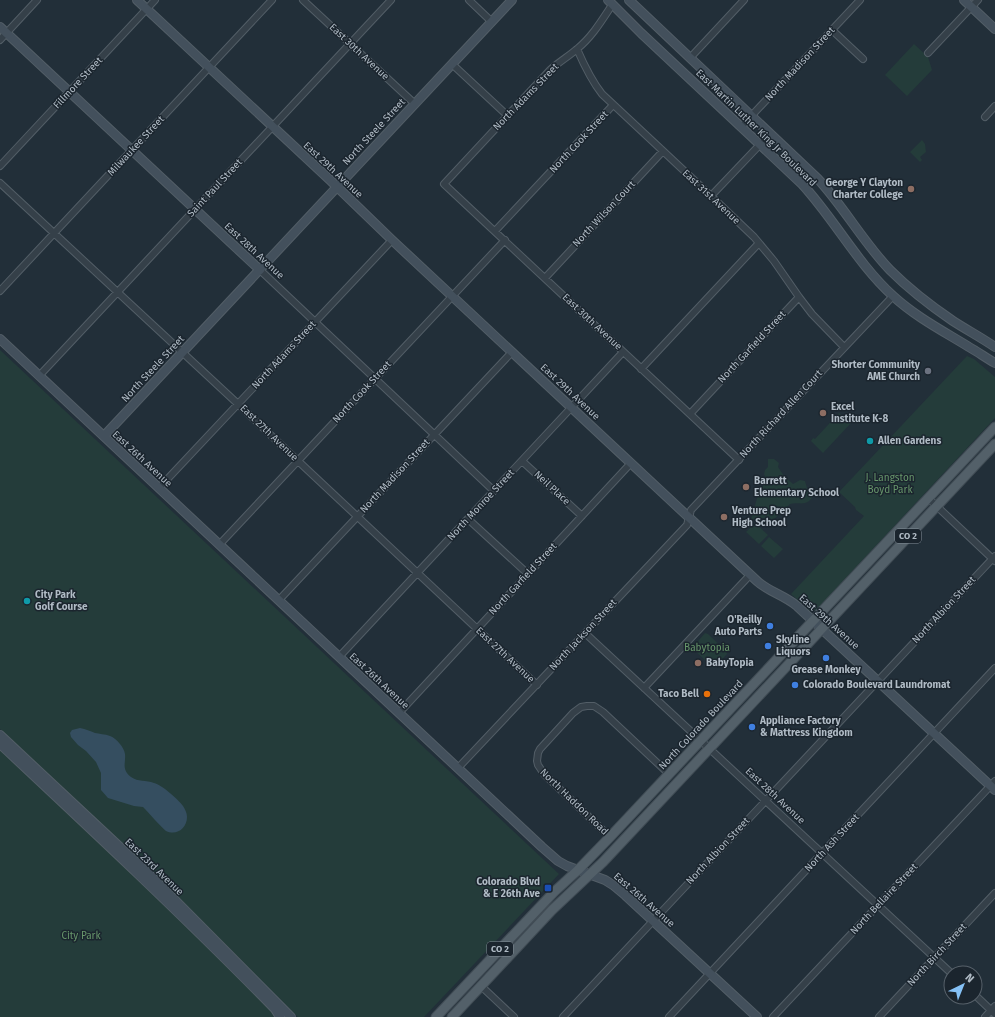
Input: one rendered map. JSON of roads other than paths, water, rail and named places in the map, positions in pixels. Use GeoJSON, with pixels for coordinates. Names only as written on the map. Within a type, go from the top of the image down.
{"type":"FeatureCollection","features":[{"type":"Feature","properties":{"kind":"main road","name":"North Colorado Boulevard"},"geometry":{"type":"LineString","coordinates":[[436,1017],[549,897],[610,837],[995,426]]}},
{"type":"Feature","properties":{"kind":"main road","name":"CO 2"},"geometry":{"type":"LineString","coordinates":[[452,1017],[552,910],[591,874],[995,444]]}},
{"type":"Feature","properties":{"kind":"street"},"geometry":{"type":"LineString","coordinates":[[0,40],[37,0]]}},
{"type":"Feature","properties":{"kind":"street","name":"East 29th Avenue"},"geometry":{"type":"LineString","coordinates":[[137,0],[689,517],[748,578],[791,601],[822,629],[875,683],[994,785]]}},
{"type":"Feature","properties":{"kind":"street","name":"Fillmore Street"},"geometry":{"type":"LineString","coordinates":[[0,166],[155,0]]}},
{"type":"Feature","properties":{"kind":"street","name":"Milwaukee Street"},"geometry":{"type":"LineString","coordinates":[[0,291],[272,0]]}},
{"type":"Feature","properties":{"kind":"street","name":"East 30th Avenue"},"geometry":{"type":"LineString","coordinates":[[303,0],[415,104]]}},
{"type":"Feature","properties":{"kind":"street","name":"Saint Paul Street"},"geometry":{"type":"LineString","coordinates":[[39,376],[391,0]]}},
{"type":"Feature","properties":{"kind":"street"},"geometry":{"type":"LineString","coordinates":[[469,0],[492,22]]}},
{"type":"Feature","properties":{"kind":"street","name":"North Steele Street"},"geometry":{"type":"LineString","coordinates":[[104,436],[512,0]]}},
{"type":"Feature","properties":{"kind":"street","name":"East Martin Luther King Jr Boulevard"},"geometry":{"type":"LineString","coordinates":[[629,0],[824,186],[872,250],[917,295],[940,312],[995,347]]}},
{"type":"Feature","properties":{"kind":"street"},"geometry":{"type":"LineString","coordinates":[[690,58],[744,0]]}},
{"type":"Feature","properties":{"kind":"street","name":"North Madison Street"},"geometry":{"type":"LineString","coordinates":[[741,127],[860,0]]}},
{"type":"Feature","properties":{"kind":"street"},"geometry":{"type":"LineString","coordinates":[[964,0],[995,30]]}},
{"type":"Feature","properties":{"kind":"street"},"geometry":{"type":"LineString","coordinates":[[928,53],[978,0]]}},
{"type":"Feature","properties":{"kind":"street","name":"East Martin Luther King Jr Boulevard"},"geometry":{"type":"LineString","coordinates":[[609,5],[797,180],[816,200],[857,256],[892,296],[930,324],[969,346],[995,363]]}},
{"type":"Feature","properties":{"kind":"street","name":"North Adams Street"},"geometry":{"type":"LineString","coordinates":[[444,184],[550,70],[557,63],[577,49],[594,31],[609,5]]}},
{"type":"Feature","properties":{"kind":"street","name":"East 28th Avenue"},"geometry":{"type":"LineString","coordinates":[[0,26],[494,491]]}},
{"type":"Feature","properties":{"kind":"street"},"geometry":{"type":"LineString","coordinates":[[832,30],[863,59]]}},
{"type":"Feature","properties":{"kind":"street","name":"East 31st Avenue"},"geometry":{"type":"LineString","coordinates":[[577,49],[595,85],[613,105],[759,243],[816,318],[844,347]]}},
{"type":"Feature","properties":{"kind":"street"},"geometry":{"type":"LineString","coordinates":[[452,64],[508,116]]}},
{"type":"Feature","properties":{"kind":"street","name":"North Cook Street"},"geometry":{"type":"LineString","coordinates":[[495,231],[613,105]]}},
{"type":"Feature","properties":{"kind":"street"},"geometry":{"type":"LineString","coordinates":[[985,117],[995,106]]}},
{"type":"Feature","properties":{"kind":"street"},"geometry":{"type":"LineString","coordinates":[[711,196],[770,134]]}},
{"type":"Feature","properties":{"kind":"street","name":"North Wilson Court"},"geometry":{"type":"LineString","coordinates":[[545,278],[662,151]]}},
{"type":"Feature","properties":{"kind":"street","name":"East 27th Avenue"},"geometry":{"type":"LineString","coordinates":[[0,183],[537,685]]}},
{"type":"Feature","properties":{"kind":"street","name":"East 30th Avenue"},"geometry":{"type":"LineString","coordinates":[[444,184],[739,460]]}},
{"type":"Feature","properties":{"kind":"street","name":"North Adams Street"},"geometry":{"type":"LineString","coordinates":[[159,488],[392,240]]}},
{"type":"Feature","properties":{"kind":"street","name":"North Cook Street"},"geometry":{"type":"LineString","coordinates":[[219,545],[297,460],[505,240]]}},
{"type":"Feature","properties":{"kind":"street"},"geometry":{"type":"LineString","coordinates":[[641,369],[759,243]]}},
{"type":"Feature","properties":{"kind":"street","name":"North Richard Allen Court"},"geometry":{"type":"LineString","coordinates":[[689,517],[692,510],[892,296]]}},
{"type":"Feature","properties":{"kind":"street","name":"North Garfield Street"},"geometry":{"type":"LineString","coordinates":[[690,414],[799,297]]}},
{"type":"Feature","properties":{"kind":"street","name":"East 26th Avenue"},"geometry":{"type":"LineString","coordinates":[[0,339],[542,847],[558,861],[605,880],[613,885],[757,1017]]}},
{"type":"Feature","properties":{"kind":"street"},"geometry":{"type":"LineString","coordinates":[[969,346],[995,369]]}},
{"type":"Feature","properties":{"kind":"street","name":"North Madison Street"},"geometry":{"type":"LineString","coordinates":[[278,600],[512,352]]}},
{"type":"Feature","properties":{"kind":"street","name":"North Monroe Street"},"geometry":{"type":"LineString","coordinates":[[339,657],[623,352]]}},
{"type":"Feature","properties":{"kind":"street","name":"Neil Place"},"geometry":{"type":"LineString","coordinates":[[522,461],[582,516]]}},
{"type":"Feature","properties":{"kind":"street","name":"North Garfield Street"},"geometry":{"type":"LineString","coordinates":[[399,713],[631,463]]}},
{"type":"Feature","properties":{"kind":"street"},"geometry":{"type":"LineString","coordinates":[[928,498],[994,559]]}},
{"type":"Feature","properties":{"kind":"street","name":"North Jackson Street"},"geometry":{"type":"LineString","coordinates":[[458,768],[687,525],[689,517]]}},
{"type":"Feature","properties":{"kind":"street"},"geometry":{"type":"LineString","coordinates":[[468,519],[528,574]]}},
{"type":"Feature","properties":{"kind":"street","name":"North Albion Street"},"geometry":{"type":"LineString","coordinates":[[563,1017],[875,683],[994,559]]}},
{"type":"Feature","properties":{"kind":"street"},"geometry":{"type":"LineString","coordinates":[[644,688],[748,578]]}},
{"type":"Feature","properties":{"kind":"street","name":"East 28th Avenue"},"geometry":{"type":"LineString","coordinates":[[586,633],[700,741],[766,800],[943,966]]}},
{"type":"Feature","properties":{"kind":"street","name":"North Ash Street"},"geometry":{"type":"LineString","coordinates":[[669,1017],[995,668]]}},
{"type":"Feature","properties":{"kind":"street","name":"North Haddon Road"},"geometry":{"type":"LineString","coordinates":[[610,837],[540,769],[537,757],[542,746],[577,710],[587,706],[594,706],[603,712],[669,774]]}},
{"type":"Feature","properties":{"kind":"street","name":"East 23rd Avenue"},"geometry":{"type":"LineString","coordinates":[[0,735],[153,878],[291,1017]]}},
{"type":"Feature","properties":{"kind":"street","name":"East 23rd Avenue"},"geometry":{"type":"LineString","coordinates":[[0,744],[117,853],[189,923],[275,1009],[280,1017]]}},
{"type":"Feature","properties":{"kind":"street","name":"North Bellaire Street"},"geometry":{"type":"LineString","coordinates":[[773,1017],[994,785]]}},
{"type":"Feature","properties":{"kind":"street","name":"North Birch Street"},"geometry":{"type":"LineString","coordinates":[[879,1017],[995,894]]}},
{"type":"Feature","properties":{"kind":"street"},"geometry":{"type":"LineString","coordinates":[[189,923],[194,924],[222,948]]}},
{"type":"Feature","properties":{"kind":"street"},"geometry":{"type":"LineString","coordinates":[[481,986],[514,1017]]}},
{"type":"Feature","properties":{"kind":"street"},"geometry":{"type":"LineString","coordinates":[[983,1001],[994,1010],[985,1017]]}},
{"type":"Feature","properties":{"kind":"water"},"geometry":{"type":"Polygon","coordinates":[[[80,728],[112,737],[124,751],[125,769],[131,777],[136,780],[157,784],[174,796],[186,811],[187,821],[183,828],[177,832],[166,831],[143,807],[134,806],[108,798],[101,790],[101,773],[96,762],[71,737],[70,733],[72,730],[80,728]]]}},
{"type":"Feature","properties":{"kind":"place","name":"George Y Clayton Charter College"},"geometry":{"type":"Point","coordinates":[911,189]}},
{"type":"Feature","properties":{"kind":"place","name":"Shorter Community AME Church"},"geometry":{"type":"Point","coordinates":[928,371]}},
{"type":"Feature","properties":{"kind":"place","name":"Excel Institute K-8"},"geometry":{"type":"Point","coordinates":[823,413]}},
{"type":"Feature","properties":{"kind":"place","name":"Allen Gardens"},"geometry":{"type":"Point","coordinates":[870,441]}},
{"type":"Feature","properties":{"kind":"place","name":"Barrett Elementary School"},"geometry":{"type":"Point","coordinates":[746,487]}},
{"type":"Feature","properties":{"kind":"place","name":"Venture Prep High School"},"geometry":{"type":"Point","coordinates":[724,517]}},
{"type":"Feature","properties":{"kind":"place","name":"City Park Golf Course"},"geometry":{"type":"Point","coordinates":[27,601]}},
{"type":"Feature","properties":{"kind":"place","name":"O'Reilly Auto Parts"},"geometry":{"type":"Point","coordinates":[770,626]}},
{"type":"Feature","properties":{"kind":"place","name":"Skyline Liquors"},"geometry":{"type":"Point","coordinates":[768,646]}},
{"type":"Feature","properties":{"kind":"place","name":"Grease Monkey"},"geometry":{"type":"Point","coordinates":[826,658]}},
{"type":"Feature","properties":{"kind":"place","name":"BabyTopia"},"geometry":{"type":"Point","coordinates":[698,663]}},
{"type":"Feature","properties":{"kind":"place","name":"Colorado Boulevard Laundromat"},"geometry":{"type":"Point","coordinates":[795,685]}},
{"type":"Feature","properties":{"kind":"place","name":"Taco Bell"},"geometry":{"type":"Point","coordinates":[707,694]}},
{"type":"Feature","properties":{"kind":"place","name":"Appliance Factory & Mattress Kingdom"},"geometry":{"type":"Point","coordinates":[752,727]}},
{"type":"Feature","properties":{"kind":"place","name":"Colorado Blvd & E 26th Ave"},"geometry":{"type":"Point","coordinates":[548,888]}},
{"type":"Feature","properties":{"kind":"park label","name":"J. Langston Boyd Park"},"geometry":{"type":"Point","coordinates":[890,484]}},
{"type":"Feature","properties":{"kind":"park label","name":"Babytopia"},"geometry":{"type":"Point","coordinates":[707,648]}},
{"type":"Feature","properties":{"kind":"park label","name":"City Park"},"geometry":{"type":"Point","coordinates":[81,936]}}]}
